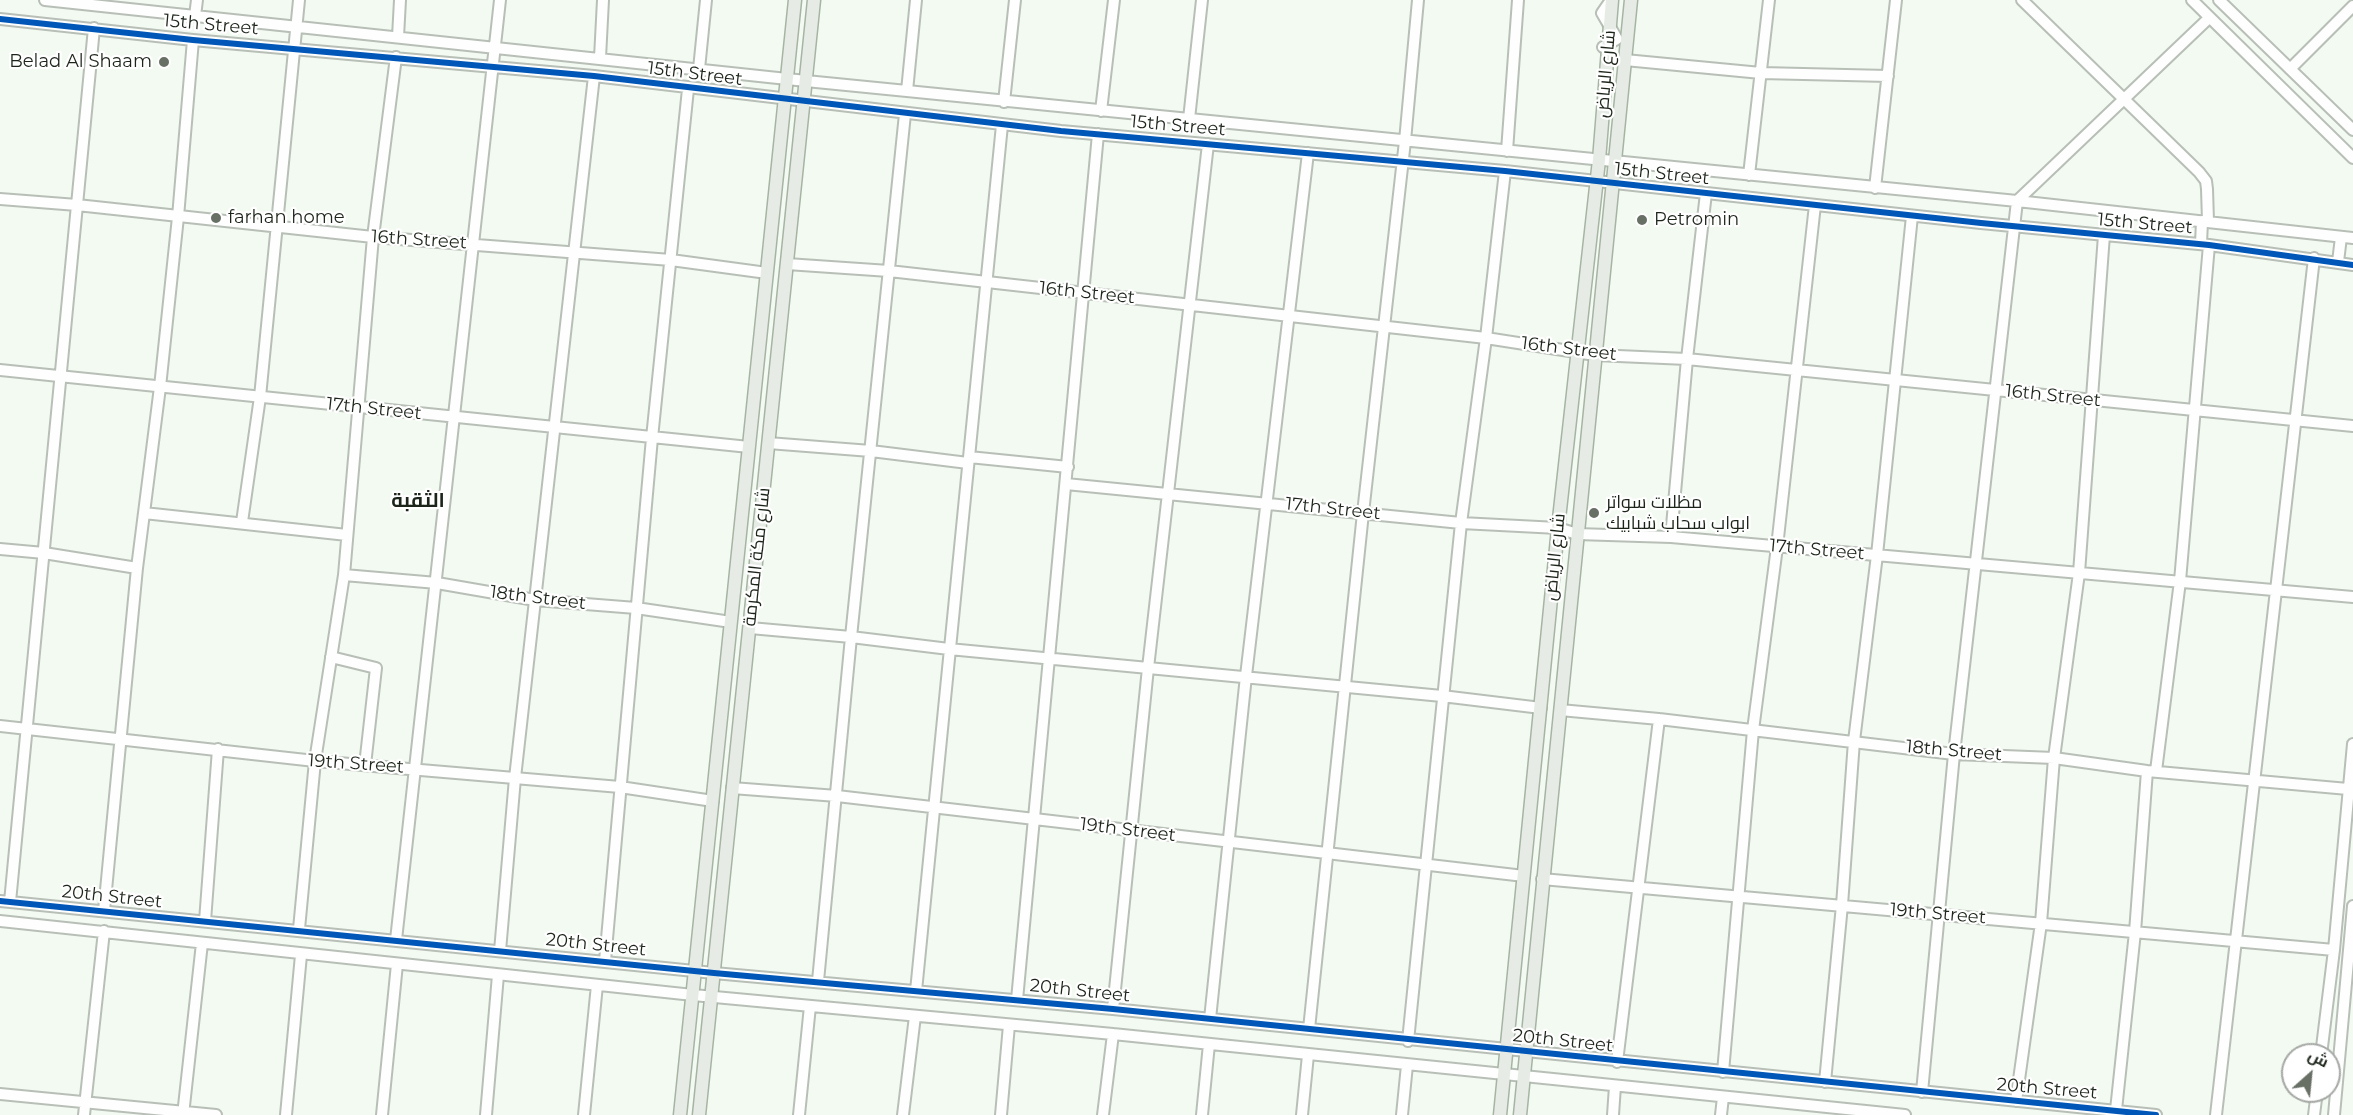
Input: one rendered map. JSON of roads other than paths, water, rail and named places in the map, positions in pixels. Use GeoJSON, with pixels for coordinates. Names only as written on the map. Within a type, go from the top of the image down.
{"type":"FeatureCollection","features":[{"type":"Feature","properties":{"kind":"main road","name":"شارع مكة المكرمة"},"geometry":{"type":"LineString","coordinates":[[680,1115],[795,0]]}},
{"type":"Feature","properties":{"kind":"main road","name":"شارع مكة المكرمة"},"geometry":{"type":"LineString","coordinates":[[699,1115],[814,0]]}},
{"type":"Feature","properties":{"kind":"main road","name":"شارع الرياض"},"geometry":{"type":"LineString","coordinates":[[1500,1115],[1558,528],[1597,182],[1612,0]]}},
{"type":"Feature","properties":{"kind":"main road","name":"شارع الرياض"},"geometry":{"type":"LineString","coordinates":[[1520,1115],[1631,0]]}},
{"type":"Feature","properties":{"kind":"street","name":"15th Street"},"geometry":{"type":"LineString","coordinates":[[45,0],[97,3],[195,16],[907,92],[2017,201],[2353,238]]}},
{"type":"Feature","properties":{"kind":"street"},"geometry":{"type":"LineString","coordinates":[[195,16],[197,0]]}},
{"type":"Feature","properties":{"kind":"street"},"geometry":{"type":"LineString","coordinates":[[242,522],[260,397],[299,0]]}},
{"type":"Feature","properties":{"kind":"street"},"geometry":{"type":"LineString","coordinates":[[398,37],[400,0]]}},
{"type":"Feature","properties":{"kind":"street"},"geometry":{"type":"LineString","coordinates":[[396,940],[500,0]]}},
{"type":"Feature","properties":{"kind":"street"},"geometry":{"type":"LineString","coordinates":[[600,58],[603,0]]}},
{"type":"Feature","properties":{"kind":"street"},"geometry":{"type":"LineString","coordinates":[[699,69],[706,0]]}},
{"type":"Feature","properties":{"kind":"street"},"geometry":{"type":"LineString","coordinates":[[907,92],[916,0]]}},
{"type":"Feature","properties":{"kind":"street"},"geometry":{"type":"LineString","coordinates":[[1004,102],[1015,0]]}},
{"type":"Feature","properties":{"kind":"street"},"geometry":{"type":"LineString","coordinates":[[1101,111],[1114,0]]}},
{"type":"Feature","properties":{"kind":"street"},"geometry":{"type":"LineString","coordinates":[[1189,120],[1202,0]]}},
{"type":"Feature","properties":{"kind":"street"},"geometry":{"type":"LineString","coordinates":[[1309,1029],[1405,141],[1418,0]]}},
{"type":"Feature","properties":{"kind":"street"},"geometry":{"type":"LineString","coordinates":[[1508,151],[1518,0]]}},
{"type":"Feature","properties":{"kind":"street"},"geometry":{"type":"LineString","coordinates":[[1749,175],[1769,0]]}},
{"type":"Feature","properties":{"kind":"street"},"geometry":{"type":"LineString","coordinates":[[1875,188],[1896,0]]}},
{"type":"Feature","properties":{"kind":"street"},"geometry":{"type":"LineString","coordinates":[[2192,0],[2353,158]]}},
{"type":"Feature","properties":{"kind":"street"},"geometry":{"type":"LineString","coordinates":[[2024,1],[2206,181],[2205,245],[2195,411],[2180,581],[2152,771],[2116,1110]]}},
{"type":"Feature","properties":{"kind":"street"},"geometry":{"type":"LineString","coordinates":[[2223,1],[2353,130]]}},
{"type":"Feature","properties":{"kind":"street"},"geometry":{"type":"LineString","coordinates":[[2290,69],[2353,6]]}},
{"type":"Feature","properties":{"kind":"street"},"geometry":{"type":"LineString","coordinates":[[1922,1092],[1954,754],[2017,201],[2209,18]]}},
{"type":"Feature","properties":{"kind":"street","name":"15th Street"},"geometry":{"type":"LineString","coordinates":[[0,19],[193,40],[594,76],[905,114],[1098,134],[1505,171],[2014,227],[2205,245],[2353,265]]}},
{"type":"Feature","properties":{"kind":"street"},"geometry":{"type":"LineString","coordinates":[[5,901],[44,553],[94,28]]}},
{"type":"Feature","properties":{"kind":"street"},"geometry":{"type":"LineString","coordinates":[[104,910],[137,568],[160,387],[178,217],[193,40]]}},
{"type":"Feature","properties":{"kind":"street"},"geometry":{"type":"LineString","coordinates":[[299,929],[315,761],[344,575],[373,237],[396,57]]}},
{"type":"Feature","properties":{"kind":"street"},"geometry":{"type":"LineString","coordinates":[[1625,60],[1761,73],[1888,76]]}},
{"type":"Feature","properties":{"kind":"street"},"geometry":{"type":"LineString","coordinates":[[500,951],[515,778],[594,76]]}},
{"type":"Feature","properties":{"kind":"street"},"geometry":{"type":"LineString","coordinates":[[605,961],[652,438],[688,89]]}},
{"type":"Feature","properties":{"kind":"street"},"geometry":{"type":"LineString","coordinates":[[818,981],[905,114]]}},
{"type":"Feature","properties":{"kind":"street"},"geometry":{"type":"LineString","coordinates":[[915,991],[1002,124]]}},
{"type":"Feature","properties":{"kind":"street"},"geometry":{"type":"LineString","coordinates":[[1017,1000],[1098,134]]}},
{"type":"Feature","properties":{"kind":"street"},"geometry":{"type":"LineString","coordinates":[[1113,1010],[1167,492],[1208,144]]}},
{"type":"Feature","properties":{"kind":"street"},"geometry":{"type":"LineString","coordinates":[[1210,1019],[1246,676],[1308,153]]}},
{"type":"Feature","properties":{"kind":"street"},"geometry":{"type":"LineString","coordinates":[[1408,1041],[1461,523],[1486,338],[1505,171]]}},
{"type":"Feature","properties":{"kind":"street"},"geometry":{"type":"LineString","coordinates":[[1671,537],[1687,359],[1706,193]]}},
{"type":"Feature","properties":{"kind":"street","name":"16th Street"},"geometry":{"type":"LineString","coordinates":[[0,199],[77,205],[373,237],[671,260],[767,273]]}},
{"type":"Feature","properties":{"kind":"street"},"geometry":{"type":"LineString","coordinates":[[1723,1072],[1753,730],[1777,547],[1815,205]]}},
{"type":"Feature","properties":{"kind":"street"},"geometry":{"type":"LineString","coordinates":[[1825,1082],[1842,904],[1854,741],[1877,555],[1912,216]]}},
{"type":"Feature","properties":{"kind":"street"},"geometry":{"type":"LineString","coordinates":[[2016,1101],[2041,923],[2054,758],[2079,573],[2104,235]]}},
{"type":"Feature","properties":{"kind":"street"},"geometry":{"type":"LineString","coordinates":[[2338,262],[2341,237]]}},
{"type":"Feature","properties":{"kind":"street"},"geometry":{"type":"LineString","coordinates":[[2216,1115],[2314,258]]}},
{"type":"Feature","properties":{"kind":"street","name":"16th Street"},"geometry":{"type":"LineString","coordinates":[[787,264],[986,282],[1486,338],[1595,355],[1687,359],[2353,426]]}},
{"type":"Feature","properties":{"kind":"street","name":"17th Street"},"geometry":{"type":"LineString","coordinates":[[0,370],[749,447]]}},
{"type":"Feature","properties":{"kind":"street"},"geometry":{"type":"LineString","coordinates":[[768,443],[1068,468]]}},
{"type":"Feature","properties":{"kind":"street","name":"17th Street"},"geometry":{"type":"LineString","coordinates":[[1066,484],[1167,492],[1461,523],[1558,528],[1577,534],[1671,537],[2353,597]]}},
{"type":"Feature","properties":{"kind":"street"},"geometry":{"type":"LineString","coordinates":[[144,513],[346,535]]}},
{"type":"Feature","properties":{"kind":"street"},"geometry":{"type":"LineString","coordinates":[[0,549],[44,553],[137,568]]}},
{"type":"Feature","properties":{"kind":"street","name":"18th Street"},"geometry":{"type":"LineString","coordinates":[[344,575],[437,583],[535,600],[636,608],[731,622]]}},
{"type":"Feature","properties":{"kind":"street"},"geometry":{"type":"LineString","coordinates":[[750,628],[1346,686],[1541,708]]}},
{"type":"Feature","properties":{"kind":"street"},"geometry":{"type":"LineString","coordinates":[[331,657],[376,668],[365,765]]}},
{"type":"Feature","properties":{"kind":"street","name":"18th Street"},"geometry":{"type":"LineString","coordinates":[[1560,710],[1659,719],[1954,754],[2054,758],[2152,771],[2348,789]]}},
{"type":"Feature","properties":{"kind":"street"},"geometry":{"type":"LineString","coordinates":[[1617,1062],[1659,719]]}},
{"type":"Feature","properties":{"kind":"street","name":"19th Street"},"geometry":{"type":"LineString","coordinates":[[0,726],[315,761],[620,787],[713,801]]}},
{"type":"Feature","properties":{"kind":"street"},"geometry":{"type":"LineString","coordinates":[[2322,1043],[2334,950],[2353,744]]}},
{"type":"Feature","properties":{"kind":"street"},"geometry":{"type":"LineString","coordinates":[[205,921],[218,749]]}},
{"type":"Feature","properties":{"kind":"street","name":"19th Street"},"geometry":{"type":"LineString","coordinates":[[732,788],[837,796],[1524,876]]}},
{"type":"Feature","properties":{"kind":"street","name":"19th Street"},"geometry":{"type":"LineString","coordinates":[[1542,879],[1842,904],[2334,950]]}},
{"type":"Feature","properties":{"kind":"street","name":"20th Street"},"geometry":{"type":"LineString","coordinates":[[5,901],[299,929],[714,973],[1210,1019],[1525,1053],[2156,1115]]}},
{"type":"Feature","properties":{"kind":"street"},"geometry":{"type":"LineString","coordinates":[[2334,1115],[2351,952],[2353,906]]}},
{"type":"Feature","properties":{"kind":"street","name":"20th Street"},"geometry":{"type":"LineString","coordinates":[[0,925],[104,931],[301,955],[711,997],[1113,1034],[1524,1076],[1723,1097],[1824,1111],[1905,1115]]}},
{"type":"Feature","properties":{"kind":"street"},"geometry":{"type":"LineString","coordinates":[[84,1115],[104,931]]}},
{"type":"Feature","properties":{"kind":"street"},"geometry":{"type":"LineString","coordinates":[[183,1114],[202,943]]}},
{"type":"Feature","properties":{"kind":"street"},"geometry":{"type":"LineString","coordinates":[[286,1115],[301,955]]}},
{"type":"Feature","properties":{"kind":"street"},"geometry":{"type":"LineString","coordinates":[[382,1115],[398,964]]}},
{"type":"Feature","properties":{"kind":"street"},"geometry":{"type":"LineString","coordinates":[[486,1115],[498,975]]}},
{"type":"Feature","properties":{"kind":"street"},"geometry":{"type":"LineString","coordinates":[[584,1115],[597,985]]}},
{"type":"Feature","properties":{"kind":"street"},"geometry":{"type":"LineString","coordinates":[[799,1115],[810,1006]]}},
{"type":"Feature","properties":{"kind":"street"},"geometry":{"type":"LineString","coordinates":[[903,1115],[915,1016]]}},
{"type":"Feature","properties":{"kind":"street"},"geometry":{"type":"LineString","coordinates":[[1001,1115],[1009,1025]]}},
{"type":"Feature","properties":{"kind":"street"},"geometry":{"type":"LineString","coordinates":[[1103,1115],[1113,1034]]}},
{"type":"Feature","properties":{"kind":"street"},"geometry":{"type":"LineString","coordinates":[[1202,1115],[1209,1044]]}},
{"type":"Feature","properties":{"kind":"street"},"geometry":{"type":"LineString","coordinates":[[1302,1115],[1308,1055]]}},
{"type":"Feature","properties":{"kind":"street"},"geometry":{"type":"LineString","coordinates":[[1402,1115],[1407,1065]]}},
{"type":"Feature","properties":{"kind":"street"},"geometry":{"type":"LineString","coordinates":[[1613,1115],[1615,1086]]}},
{"type":"Feature","properties":{"kind":"street"},"geometry":{"type":"LineString","coordinates":[[0,1094],[183,1114],[216,1115]]}},
{"type":"Feature","properties":{"kind":"street"},"geometry":{"type":"LineString","coordinates":[[1721,1115],[1723,1097]]}},
{"type":"Feature","properties":{"kind":"place","name":"Belad Al Shaam"},"geometry":{"type":"Point","coordinates":[164,62]}},
{"type":"Feature","properties":{"kind":"place","name":"farhan home"},"geometry":{"type":"Point","coordinates":[216,218]}},
{"type":"Feature","properties":{"kind":"place","name":"Petromin"},"geometry":{"type":"Point","coordinates":[1642,220]}},
{"type":"Feature","properties":{"kind":"place","name":"مظلات سواتر ابواب سحاب شبابيك"},"geometry":{"type":"Point","coordinates":[1594,513]}},
{"type":"Feature","properties":{"kind":"district","name":"الثقبة"},"geometry":{"type":"Point","coordinates":[418,501]}}]}
